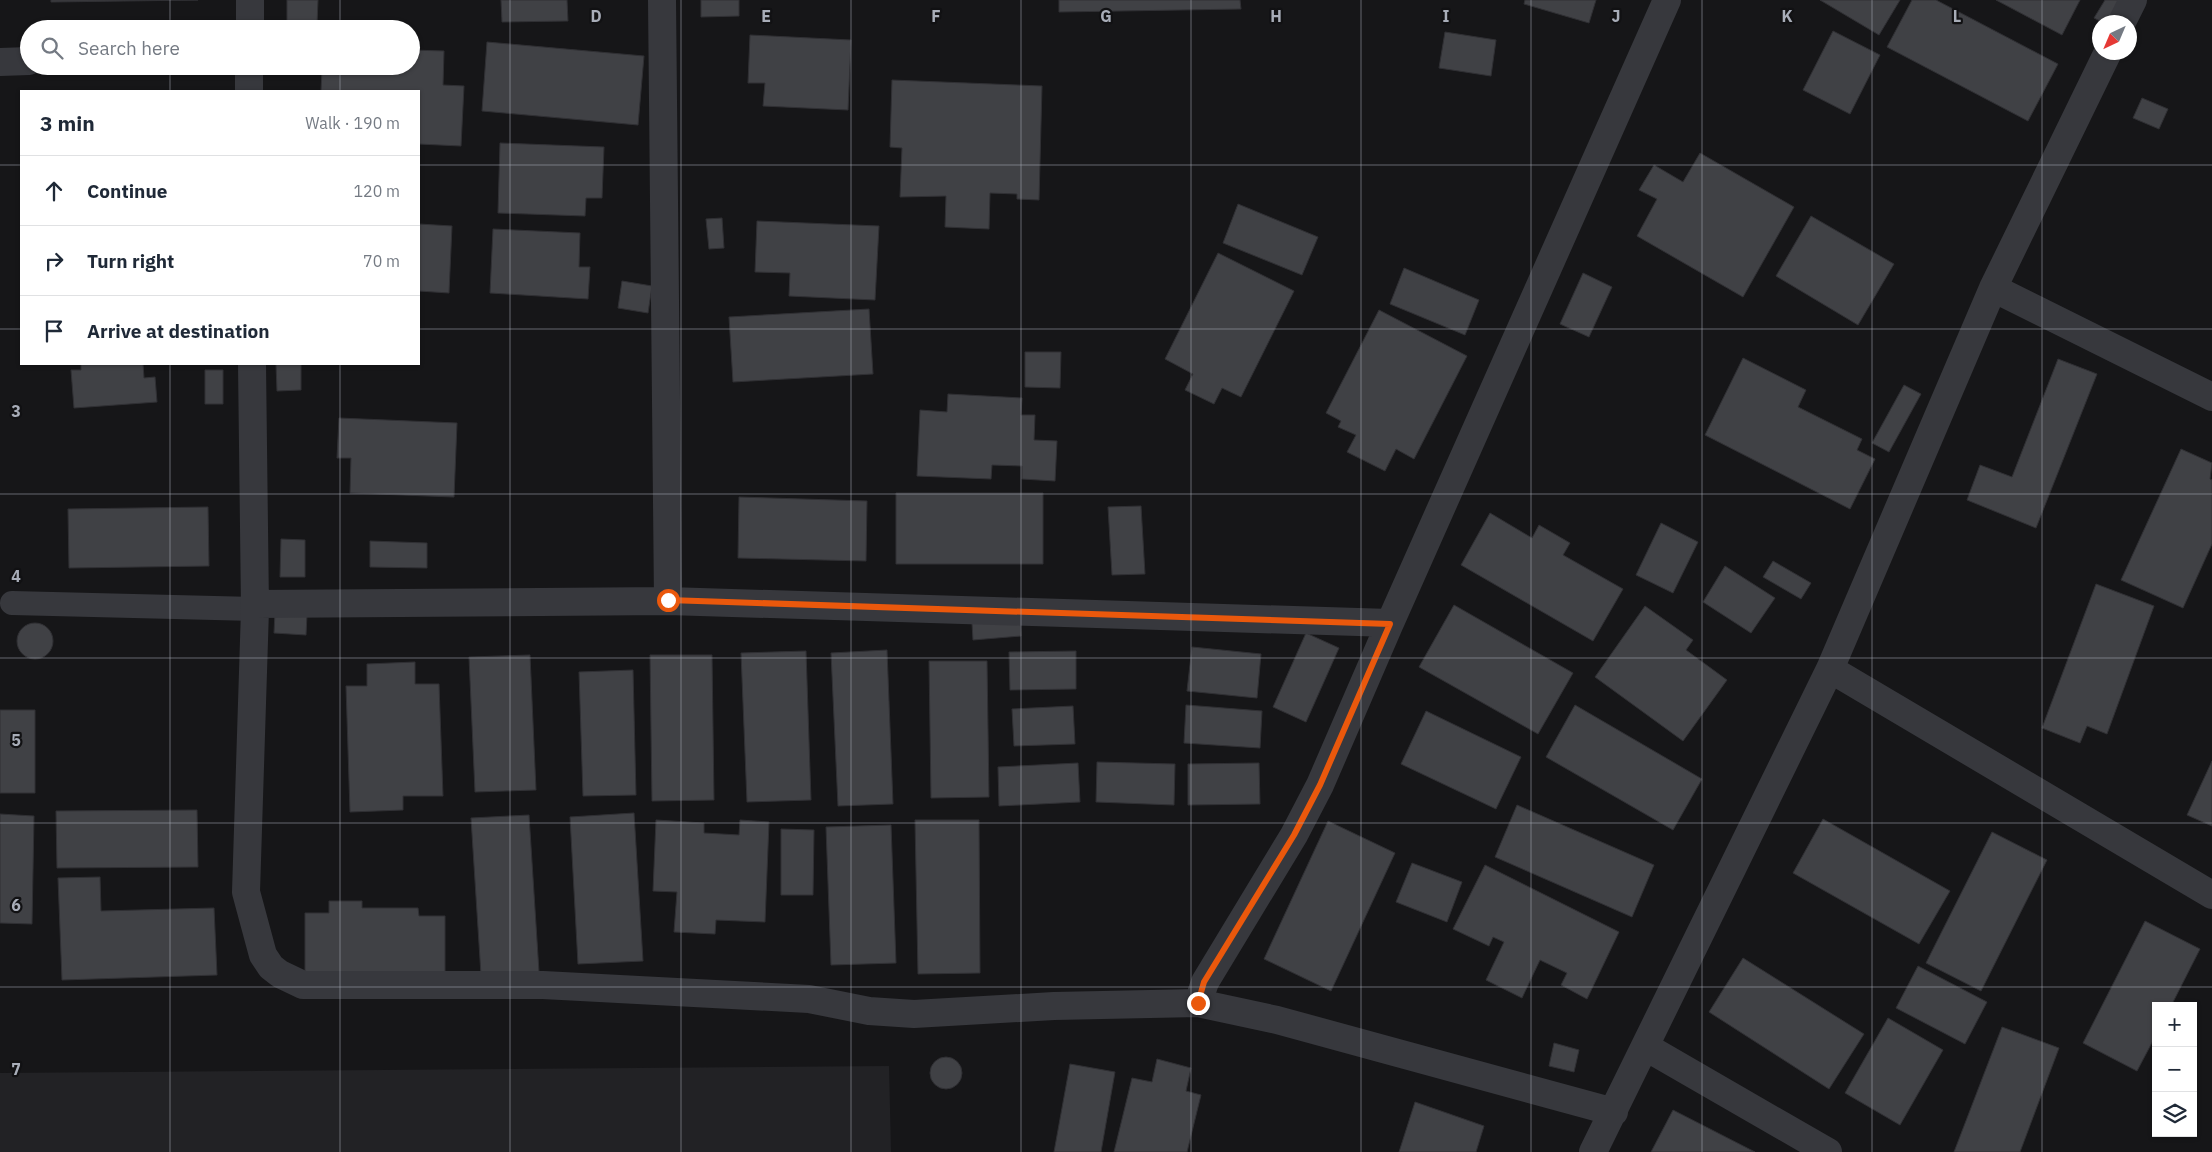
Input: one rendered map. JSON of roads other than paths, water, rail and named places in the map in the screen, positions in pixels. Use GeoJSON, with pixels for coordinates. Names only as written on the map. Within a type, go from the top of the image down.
{"type":"FeatureCollection","features":[{"type":"Feature","properties":{"kind":"street"},"geometry":{"type":"LineString","coordinates":[[250,0],[250,20]]}},
{"type":"Feature","properties":{"kind":"street"},"geometry":{"type":"LineString","coordinates":[[662,0],[668,600]]}},
{"type":"Feature","properties":{"kind":"street"},"geometry":{"type":"LineString","coordinates":[[1198,1003],[1204,982],[1294,835],[1320,785],[1667,0]]}},
{"type":"Feature","properties":{"kind":"street"},"geometry":{"type":"LineString","coordinates":[[2126,15],[2133,0]]}},
{"type":"Feature","properties":{"kind":"street"},"geometry":{"type":"LineString","coordinates":[[1593,1152],[1830,669],[1993,288],[2104,60]]}},
{"type":"Feature","properties":{"kind":"street"},"geometry":{"type":"LineString","coordinates":[[0,62],[20,62]]}},
{"type":"Feature","properties":{"kind":"street"},"geometry":{"type":"LineString","coordinates":[[249,75],[249,90]]}},
{"type":"Feature","properties":{"kind":"street"},"geometry":{"type":"LineString","coordinates":[[1993,288],[2212,397]]}},
{"type":"Feature","properties":{"kind":"street"},"geometry":{"type":"LineString","coordinates":[[252,365],[255,607],[246,892],[263,955],[271,967],[280,974],[303,985],[543,985],[809,999],[869,1011],[914,1014],[1054,1006],[1198,1003],[1277,1020],[1614,1112]]}},
{"type":"Feature","properties":{"kind":"street"},"geometry":{"type":"LineString","coordinates":[[255,607],[668,600],[1390,624]]}},
{"type":"Feature","properties":{"kind":"street"},"geometry":{"type":"LineString","coordinates":[[1830,669],[2212,895]]}},
{"type":"Feature","properties":{"kind":"street"},"geometry":{"type":"LineString","coordinates":[[1646,1047],[1828,1152]]}},
{"type":"Feature","properties":{"kind":"lane"},"geometry":{"type":"LineString","coordinates":[[12,603],[255,607]]}}]}
